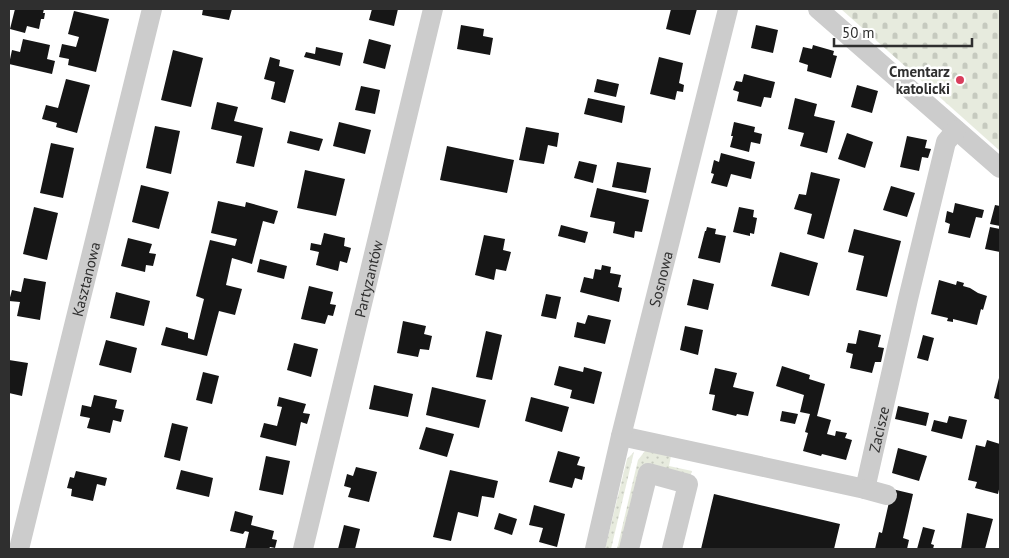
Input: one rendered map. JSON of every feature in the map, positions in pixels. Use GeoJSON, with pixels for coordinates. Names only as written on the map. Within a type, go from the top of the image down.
{"type":"FeatureCollection","features":[{"type":"Feature","properties":{"kind":"street","name":"Kasztanowa"},"geometry":{"type":"LineString","coordinates":[[19,549],[152,9]]}},
{"type":"Feature","properties":{"kind":"street","name":"Partyzantów"},"geometry":{"type":"LineString","coordinates":[[303,549],[433,9]]}},
{"type":"Feature","properties":{"kind":"street","name":"Sosnowa"},"geometry":{"type":"LineString","coordinates":[[595,549],[621,436],[728,9]]}},
{"type":"Feature","properties":{"kind":"street"},"geometry":{"type":"LineString","coordinates":[[818,9],[1000,168]]}},
{"type":"Feature","properties":{"kind":"street","name":"Zacisze"},"geometry":{"type":"LineString","coordinates":[[864,489],[946,142],[956,130]]}},
{"type":"Feature","properties":{"kind":"street"},"geometry":{"type":"LineString","coordinates":[[621,436],[887,495]]}},
{"type":"Feature","properties":{"kind":"street"},"geometry":{"type":"LineString","coordinates":[[629,549],[648,473],[688,484],[672,549]]}},
{"type":"Feature","properties":{"kind":"green space","name":"Cmentarz katolicki"},"geometry":{"type":"Polygon","coordinates":[[[841,9],[1000,9],[1000,151],[841,9]]]}},
{"type":"Feature","properties":{"kind":"green space"},"geometry":{"type":"Polygon","coordinates":[[[645,451],[672,451],[669,466],[692,471],[689,479],[642,468],[622,549],[617,549],[638,460],[645,451]]]}},
{"type":"Feature","properties":{"kind":"green space"},"geometry":{"type":"Polygon","coordinates":[[[634,452],[611,549],[605,549],[627,459],[634,452]]]}},
{"type":"Feature","properties":{"kind":"building"},"geometry":{"type":"Polygon","coordinates":[[[15,9],[44,9],[44,19],[41,19],[39,29],[27,26],[25,33],[10,29],[15,9]]]}},
{"type":"Feature","properties":{"kind":"building"},"geometry":{"type":"Polygon","coordinates":[[[203,9],[232,9],[229,20],[202,15],[203,9]]]}},
{"type":"Feature","properties":{"kind":"building"},"geometry":{"type":"Polygon","coordinates":[[[372,9],[398,9],[394,26],[369,20],[372,9]]]}},
{"type":"Feature","properties":{"kind":"building"},"geometry":{"type":"Polygon","coordinates":[[[671,9],[697,9],[690,35],[666,29],[671,9]]]}},
{"type":"Feature","properties":{"kind":"building"},"geometry":{"type":"Polygon","coordinates":[[[74,11],[109,19],[96,72],[68,65],[69,59],[59,57],[62,44],[76,47],[79,37],[68,34],[74,11]]]}},
{"type":"Feature","properties":{"kind":"building"},"geometry":{"type":"Polygon","coordinates":[[[461,25],[484,29],[483,36],[493,38],[490,55],[457,49],[461,25]]]}},
{"type":"Feature","properties":{"kind":"building"},"geometry":{"type":"Polygon","coordinates":[[[756,25],[778,30],[773,53],[751,48],[756,25]]]}},
{"type":"Feature","properties":{"kind":"building"},"geometry":{"type":"Polygon","coordinates":[[[23,39],[50,45],[47,59],[55,61],[52,74],[9,64],[12,50],[20,52],[23,39]]]}},
{"type":"Feature","properties":{"kind":"building"},"geometry":{"type":"Polygon","coordinates":[[[369,39],[391,45],[385,69],[363,63],[369,39]]]}},
{"type":"Feature","properties":{"kind":"building"},"geometry":{"type":"Polygon","coordinates":[[[813,45],[834,51],[833,55],[837,56],[831,78],[807,71],[808,65],[799,62],[803,47],[812,49],[813,45]]]}},
{"type":"Feature","properties":{"kind":"building"},"geometry":{"type":"Polygon","coordinates":[[[316,47],[343,53],[340,66],[304,57],[306,52],[315,54],[316,47]]]}},
{"type":"Feature","properties":{"kind":"building"},"geometry":{"type":"Polygon","coordinates":[[[173,50],[203,58],[191,107],[161,100],[173,50]]]}},
{"type":"Feature","properties":{"kind":"building"},"geometry":{"type":"Polygon","coordinates":[[[270,57],[280,60],[279,66],[294,70],[285,103],[271,99],[275,82],[264,79],[270,57]]]}},
{"type":"Feature","properties":{"kind":"building"},"geometry":{"type":"Polygon","coordinates":[[[659,57],[683,63],[679,83],[684,85],[683,92],[677,91],[675,100],[650,94],[659,57]]]}},
{"type":"Feature","properties":{"kind":"building"},"geometry":{"type":"Polygon","coordinates":[[[744,74],[775,82],[771,98],[764,97],[761,107],[737,101],[739,92],[733,90],[736,81],[742,82],[744,74]]]}},
{"type":"Feature","properties":{"kind":"building"},"geometry":{"type":"Polygon","coordinates":[[[66,79],[90,85],[77,133],[56,127],[57,123],[42,119],[46,105],[58,108],[66,79]]]}},
{"type":"Feature","properties":{"kind":"building"},"geometry":{"type":"Polygon","coordinates":[[[597,79],[619,84],[616,97],[594,92],[597,79]]]}},
{"type":"Feature","properties":{"kind":"building"},"geometry":{"type":"Polygon","coordinates":[[[857,85],[878,91],[872,113],[851,107],[857,85]]]}},
{"type":"Feature","properties":{"kind":"building"},"geometry":{"type":"Polygon","coordinates":[[[361,86],[380,90],[375,114],[355,110],[361,86]]]}},
{"type":"Feature","properties":{"kind":"building"},"geometry":{"type":"Polygon","coordinates":[[[588,98],[625,106],[622,123],[584,114],[588,98]]]}},
{"type":"Feature","properties":{"kind":"building"},"geometry":{"type":"Polygon","coordinates":[[[795,98],[817,104],[814,116],[835,121],[827,153],[800,146],[804,133],[788,129],[795,98]]]}},
{"type":"Feature","properties":{"kind":"building"},"geometry":{"type":"Polygon","coordinates":[[[217,102],[238,107],[234,121],[263,128],[254,167],[236,163],[242,136],[211,129],[217,102]]]}},
{"type":"Feature","properties":{"kind":"building"},"geometry":{"type":"Polygon","coordinates":[[[339,122],[371,130],[365,154],[333,146],[339,122]]]}},
{"type":"Feature","properties":{"kind":"building"},"geometry":{"type":"Polygon","coordinates":[[[734,122],[755,127],[754,132],[762,134],[760,144],[751,142],[749,152],[730,147],[734,122]]]}},
{"type":"Feature","properties":{"kind":"building"},"geometry":{"type":"Polygon","coordinates":[[[155,126],[180,131],[171,174],[146,168],[155,126]]]}},
{"type":"Feature","properties":{"kind":"building"},"geometry":{"type":"Polygon","coordinates":[[[526,127],[559,133],[557,147],[548,145],[544,164],[519,160],[526,127]]]}},
{"type":"Feature","properties":{"kind":"building"},"geometry":{"type":"Polygon","coordinates":[[[290,131],[323,139],[319,151],[287,143],[290,131]]]}},
{"type":"Feature","properties":{"kind":"building"},"geometry":{"type":"Polygon","coordinates":[[[847,133],[873,142],[865,168],[838,159],[847,133]]]}},
{"type":"Feature","properties":{"kind":"building"},"geometry":{"type":"Polygon","coordinates":[[[907,136],[927,140],[925,148],[931,149],[928,158],[922,157],[919,171],[900,167],[907,136]]]}},
{"type":"Feature","properties":{"kind":"building"},"geometry":{"type":"Polygon","coordinates":[[[51,143],[74,148],[63,198],[40,193],[51,143]]]}},
{"type":"Feature","properties":{"kind":"building"},"geometry":{"type":"Polygon","coordinates":[[[447,146],[514,160],[507,193],[440,180],[447,146]]]}},
{"type":"Feature","properties":{"kind":"building"},"geometry":{"type":"Polygon","coordinates":[[[721,153],[755,162],[751,179],[731,174],[727,187],[711,183],[714,174],[711,173],[714,160],[719,162],[721,153]]]}},
{"type":"Feature","properties":{"kind":"building"},"geometry":{"type":"Polygon","coordinates":[[[579,161],[597,165],[593,183],[574,178],[579,161]]]}},
{"type":"Feature","properties":{"kind":"building"},"geometry":{"type":"Polygon","coordinates":[[[617,162],[651,168],[646,193],[612,187],[617,162]]]}},
{"type":"Feature","properties":{"kind":"building"},"geometry":{"type":"Polygon","coordinates":[[[305,170],[345,179],[336,216],[297,208],[305,170]]]}},
{"type":"Feature","properties":{"kind":"building"},"geometry":{"type":"Polygon","coordinates":[[[811,172],[840,179],[824,239],[807,234],[812,214],[794,209],[799,194],[806,195],[811,172]]]}},
{"type":"Feature","properties":{"kind":"building"},"geometry":{"type":"Polygon","coordinates":[[[141,185],[169,192],[159,229],[132,222],[141,185]]]}},
{"type":"Feature","properties":{"kind":"building"},"geometry":{"type":"Polygon","coordinates":[[[891,186],[915,193],[907,217],[883,210],[891,186]]]}},
{"type":"Feature","properties":{"kind":"building"},"geometry":{"type":"Polygon","coordinates":[[[597,188],[649,200],[642,232],[635,231],[634,238],[613,233],[615,222],[590,217],[597,188]]]}},
{"type":"Feature","properties":{"kind":"building"},"geometry":{"type":"Polygon","coordinates":[[[218,201],[245,207],[246,202],[278,211],[274,224],[263,221],[252,264],[232,258],[226,285],[242,289],[235,315],[219,311],[207,356],[161,345],[166,327],[188,333],[188,338],[194,340],[204,299],[196,296],[210,240],[235,246],[237,239],[211,233],[218,201]]]}},
{"type":"Feature","properties":{"kind":"building"},"geometry":{"type":"Polygon","coordinates":[[[955,203],[984,210],[982,218],[976,217],[970,238],[948,233],[950,224],[945,222],[947,211],[953,213],[955,203]]]}},
{"type":"Feature","properties":{"kind":"building"},"geometry":{"type":"Polygon","coordinates":[[[995,205],[1000,206],[1000,226],[990,224],[995,205]]]}},
{"type":"Feature","properties":{"kind":"building"},"geometry":{"type":"Polygon","coordinates":[[[34,207],[58,213],[47,260],[23,254],[34,207]]]}},
{"type":"Feature","properties":{"kind":"building"},"geometry":{"type":"Polygon","coordinates":[[[739,207],[754,210],[753,217],[757,218],[754,234],[750,233],[750,236],[733,232],[739,207]]]}},
{"type":"Feature","properties":{"kind":"building"},"geometry":{"type":"Polygon","coordinates":[[[561,225],[588,232],[585,243],[558,236],[561,225]]]}},
{"type":"Feature","properties":{"kind":"building"},"geometry":{"type":"Polygon","coordinates":[[[707,227],[716,229],[715,234],[726,236],[720,263],[698,258],[707,227]]]}},
{"type":"Feature","properties":{"kind":"building"},"geometry":{"type":"Polygon","coordinates":[[[990,227],[1000,229],[1000,252],[985,249],[990,227]]]}},
{"type":"Feature","properties":{"kind":"building"},"geometry":{"type":"Polygon","coordinates":[[[854,229],[901,241],[887,297],[856,290],[864,256],[848,252],[854,229]]]}},
{"type":"Feature","properties":{"kind":"building"},"geometry":{"type":"Polygon","coordinates":[[[324,233],[345,238],[344,246],[351,248],[347,263],[340,261],[338,271],[316,265],[319,252],[310,250],[311,243],[321,245],[324,233]]]}},
{"type":"Feature","properties":{"kind":"building"},"geometry":{"type":"Polygon","coordinates":[[[484,235],[505,239],[503,250],[511,252],[506,271],[496,269],[494,280],[475,275],[484,235]]]}},
{"type":"Feature","properties":{"kind":"building"},"geometry":{"type":"Polygon","coordinates":[[[128,238],[152,244],[149,253],[156,254],[153,266],[146,265],[145,272],[121,266],[128,238]]]}},
{"type":"Feature","properties":{"kind":"building"},"geometry":{"type":"Polygon","coordinates":[[[780,252],[818,263],[809,296],[771,286],[780,252]]]}},
{"type":"Feature","properties":{"kind":"building"},"geometry":{"type":"Polygon","coordinates":[[[260,259],[287,266],[284,279],[257,272],[260,259]]]}},
{"type":"Feature","properties":{"kind":"building"},"geometry":{"type":"Polygon","coordinates":[[[602,265],[611,267],[610,273],[621,275],[618,287],[622,288],[619,302],[580,292],[584,277],[593,279],[595,269],[601,270],[602,265]]]}},
{"type":"Feature","properties":{"kind":"building"},"geometry":{"type":"Polygon","coordinates":[[[24,278],[46,282],[40,320],[17,316],[20,302],[9,301],[12,290],[21,292],[24,278]]]}},
{"type":"Feature","properties":{"kind":"building"},"geometry":{"type":"Polygon","coordinates":[[[693,279],[714,284],[708,310],[687,305],[693,279]]]}},
{"type":"Feature","properties":{"kind":"building"},"geometry":{"type":"Polygon","coordinates":[[[939,280],[956,285],[957,281],[964,283],[963,286],[987,296],[977,325],[953,319],[953,322],[947,321],[948,318],[931,314],[939,280]]]}},
{"type":"Feature","properties":{"kind":"building"},"geometry":{"type":"Polygon","coordinates":[[[309,286],[333,292],[330,304],[336,305],[333,316],[328,315],[325,324],[301,319],[309,286]]]}},
{"type":"Feature","properties":{"kind":"building"},"geometry":{"type":"Polygon","coordinates":[[[116,292],[150,301],[144,326],[110,318],[116,292]]]}},
{"type":"Feature","properties":{"kind":"building"},"geometry":{"type":"Polygon","coordinates":[[[546,294],[561,297],[556,319],[541,316],[546,294]]]}},
{"type":"Feature","properties":{"kind":"building"},"geometry":{"type":"Polygon","coordinates":[[[588,315],[611,320],[605,344],[574,337],[577,322],[585,324],[588,315]]]}},
{"type":"Feature","properties":{"kind":"building"},"geometry":{"type":"Polygon","coordinates":[[[403,321],[426,326],[424,334],[432,336],[429,350],[420,349],[418,357],[397,353],[403,321]]]}},
{"type":"Feature","properties":{"kind":"building"},"geometry":{"type":"Polygon","coordinates":[[[685,326],[703,330],[698,355],[680,350],[685,326]]]}},
{"type":"Feature","properties":{"kind":"building"},"geometry":{"type":"Polygon","coordinates":[[[859,330],[881,335],[878,347],[884,348],[881,362],[875,362],[872,373],[850,368],[853,354],[846,352],[848,343],[856,344],[859,330]]]}},
{"type":"Feature","properties":{"kind":"building"},"geometry":{"type":"Polygon","coordinates":[[[486,331],[502,335],[492,380],[476,377],[486,331]]]}},
{"type":"Feature","properties":{"kind":"building"},"geometry":{"type":"Polygon","coordinates":[[[923,335],[934,338],[928,361],[917,358],[923,335]]]}},
{"type":"Feature","properties":{"kind":"building"},"geometry":{"type":"Polygon","coordinates":[[[106,340],[137,348],[131,373],[99,365],[106,340]]]}},
{"type":"Feature","properties":{"kind":"building"},"geometry":{"type":"Polygon","coordinates":[[[294,343],[318,349],[311,377],[287,370],[294,343]]]}},
{"type":"Feature","properties":{"kind":"building"},"geometry":{"type":"Polygon","coordinates":[[[9,360],[28,363],[22,396],[9,393],[9,360]]]}},
{"type":"Feature","properties":{"kind":"building"},"geometry":{"type":"Polygon","coordinates":[[[559,366],[583,372],[584,367],[602,372],[594,404],[570,398],[572,390],[554,385],[559,366]]]}},
{"type":"Feature","properties":{"kind":"building"},"geometry":{"type":"Polygon","coordinates":[[[782,366],[810,375],[809,379],[825,384],[817,416],[831,420],[827,434],[835,436],[836,431],[847,433],[845,438],[852,440],[846,460],[803,451],[808,433],[805,432],[810,414],[800,412],[804,395],[776,386],[782,366]]]}},
{"type":"Feature","properties":{"kind":"building"},"geometry":{"type":"Polygon","coordinates":[[[715,368],[737,373],[733,387],[754,392],[748,416],[737,414],[736,416],[712,410],[715,395],[709,394],[715,368]]]}},
{"type":"Feature","properties":{"kind":"building"},"geometry":{"type":"Polygon","coordinates":[[[203,372],[219,376],[212,404],[196,400],[203,372]]]}},
{"type":"Feature","properties":{"kind":"building"},"geometry":{"type":"Polygon","coordinates":[[[1000,374],[1000,400],[994,398],[1000,374]]]}},
{"type":"Feature","properties":{"kind":"building"},"geometry":{"type":"Polygon","coordinates":[[[374,385],[413,394],[408,417],[369,409],[374,385]]]}},
{"type":"Feature","properties":{"kind":"building"},"geometry":{"type":"Polygon","coordinates":[[[432,387],[486,400],[479,428],[426,415],[432,387]]]}},
{"type":"Feature","properties":{"kind":"building"},"geometry":{"type":"Polygon","coordinates":[[[94,395],[117,400],[115,408],[124,410],[121,422],[113,420],[110,433],[87,428],[90,418],[80,416],[82,405],[91,407],[94,395]]]}},
{"type":"Feature","properties":{"kind":"building"},"geometry":{"type":"Polygon","coordinates":[[[279,397],[306,404],[303,413],[310,414],[307,424],[301,422],[296,446],[260,437],[264,423],[277,426],[282,407],[277,406],[279,397]]]}},
{"type":"Feature","properties":{"kind":"building"},"geometry":{"type":"Polygon","coordinates":[[[531,397],[569,407],[562,432],[525,421],[531,397]]]}},
{"type":"Feature","properties":{"kind":"building"},"geometry":{"type":"Polygon","coordinates":[[[898,406],[929,413],[926,426],[895,419],[898,406]]]}},
{"type":"Feature","properties":{"kind":"building"},"geometry":{"type":"Polygon","coordinates":[[[782,411],[798,414],[795,424],[780,421],[782,411]]]}},
{"type":"Feature","properties":{"kind":"building"},"geometry":{"type":"Polygon","coordinates":[[[949,416],[967,420],[962,439],[931,431],[934,420],[947,423],[949,416]]]}},
{"type":"Feature","properties":{"kind":"building"},"geometry":{"type":"Polygon","coordinates":[[[172,423],[188,427],[180,461],[164,457],[172,423]]]}},
{"type":"Feature","properties":{"kind":"building"},"geometry":{"type":"Polygon","coordinates":[[[426,427],[454,434],[447,457],[419,449],[426,427]]]}},
{"type":"Feature","properties":{"kind":"building"},"geometry":{"type":"Polygon","coordinates":[[[987,440],[1000,444],[1000,485],[998,494],[975,488],[977,482],[968,480],[976,445],[985,447],[987,440]]]}},
{"type":"Feature","properties":{"kind":"building"},"geometry":{"type":"Polygon","coordinates":[[[898,448],[927,456],[919,481],[892,473],[898,448]]]}},
{"type":"Feature","properties":{"kind":"building"},"geometry":{"type":"Polygon","coordinates":[[[558,451],[580,457],[577,465],[585,467],[582,480],[575,478],[572,488],[549,482],[558,451]]]}},
{"type":"Feature","properties":{"kind":"building"},"geometry":{"type":"Polygon","coordinates":[[[266,456],[290,461],[283,495],[259,490],[266,456]]]}},
{"type":"Feature","properties":{"kind":"building"},"geometry":{"type":"Polygon","coordinates":[[[356,467],[377,472],[369,502],[348,497],[351,488],[344,486],[347,474],[353,476],[356,467]]]}},
{"type":"Feature","properties":{"kind":"building"},"geometry":{"type":"Polygon","coordinates":[[[181,470],[213,478],[209,497],[176,489],[181,470]]]}},
{"type":"Feature","properties":{"kind":"building"},"geometry":{"type":"Polygon","coordinates":[[[450,470],[498,481],[494,498],[482,496],[478,517],[458,512],[451,541],[433,537],[450,470]]]}},
{"type":"Feature","properties":{"kind":"building"},"geometry":{"type":"Polygon","coordinates":[[[76,471],[107,478],[105,486],[97,484],[93,501],[71,496],[72,489],[67,488],[70,477],[74,478],[76,471]]]}},
{"type":"Feature","properties":{"kind":"building"},"geometry":{"type":"Polygon","coordinates":[[[892,489],[913,494],[903,538],[909,540],[907,549],[875,549],[879,532],[882,533],[892,489]]]}},
{"type":"Feature","properties":{"kind":"building"},"geometry":{"type":"Polygon","coordinates":[[[714,494],[840,524],[834,549],[701,549],[714,494]]]}},
{"type":"Feature","properties":{"kind":"building"},"geometry":{"type":"Polygon","coordinates":[[[534,505],[565,514],[557,547],[539,542],[543,528],[529,525],[534,505]]]}},
{"type":"Feature","properties":{"kind":"building"},"geometry":{"type":"Polygon","coordinates":[[[235,511],[253,516],[251,525],[274,531],[272,539],[277,540],[275,548],[245,549],[249,532],[245,531],[243,534],[230,531],[235,511]]]}},
{"type":"Feature","properties":{"kind":"building"},"geometry":{"type":"Polygon","coordinates":[[[499,513],[517,519],[512,535],[494,529],[499,513]]]}},
{"type":"Feature","properties":{"kind":"building"},"geometry":{"type":"Polygon","coordinates":[[[967,513],[993,519],[985,549],[961,549],[967,513]]]}},
{"type":"Feature","properties":{"kind":"building"},"geometry":{"type":"Polygon","coordinates":[[[344,525],[360,529],[355,549],[338,549],[344,525]]]}},
{"type":"Feature","properties":{"kind":"building"},"geometry":{"type":"Polygon","coordinates":[[[923,527],[935,530],[931,544],[934,545],[933,549],[917,549],[923,527]]]}},
{"type":"Feature","properties":{"kind":"place","name":"Cmentarz katolicki"},"geometry":{"type":"Point","coordinates":[960,80]}}]}
